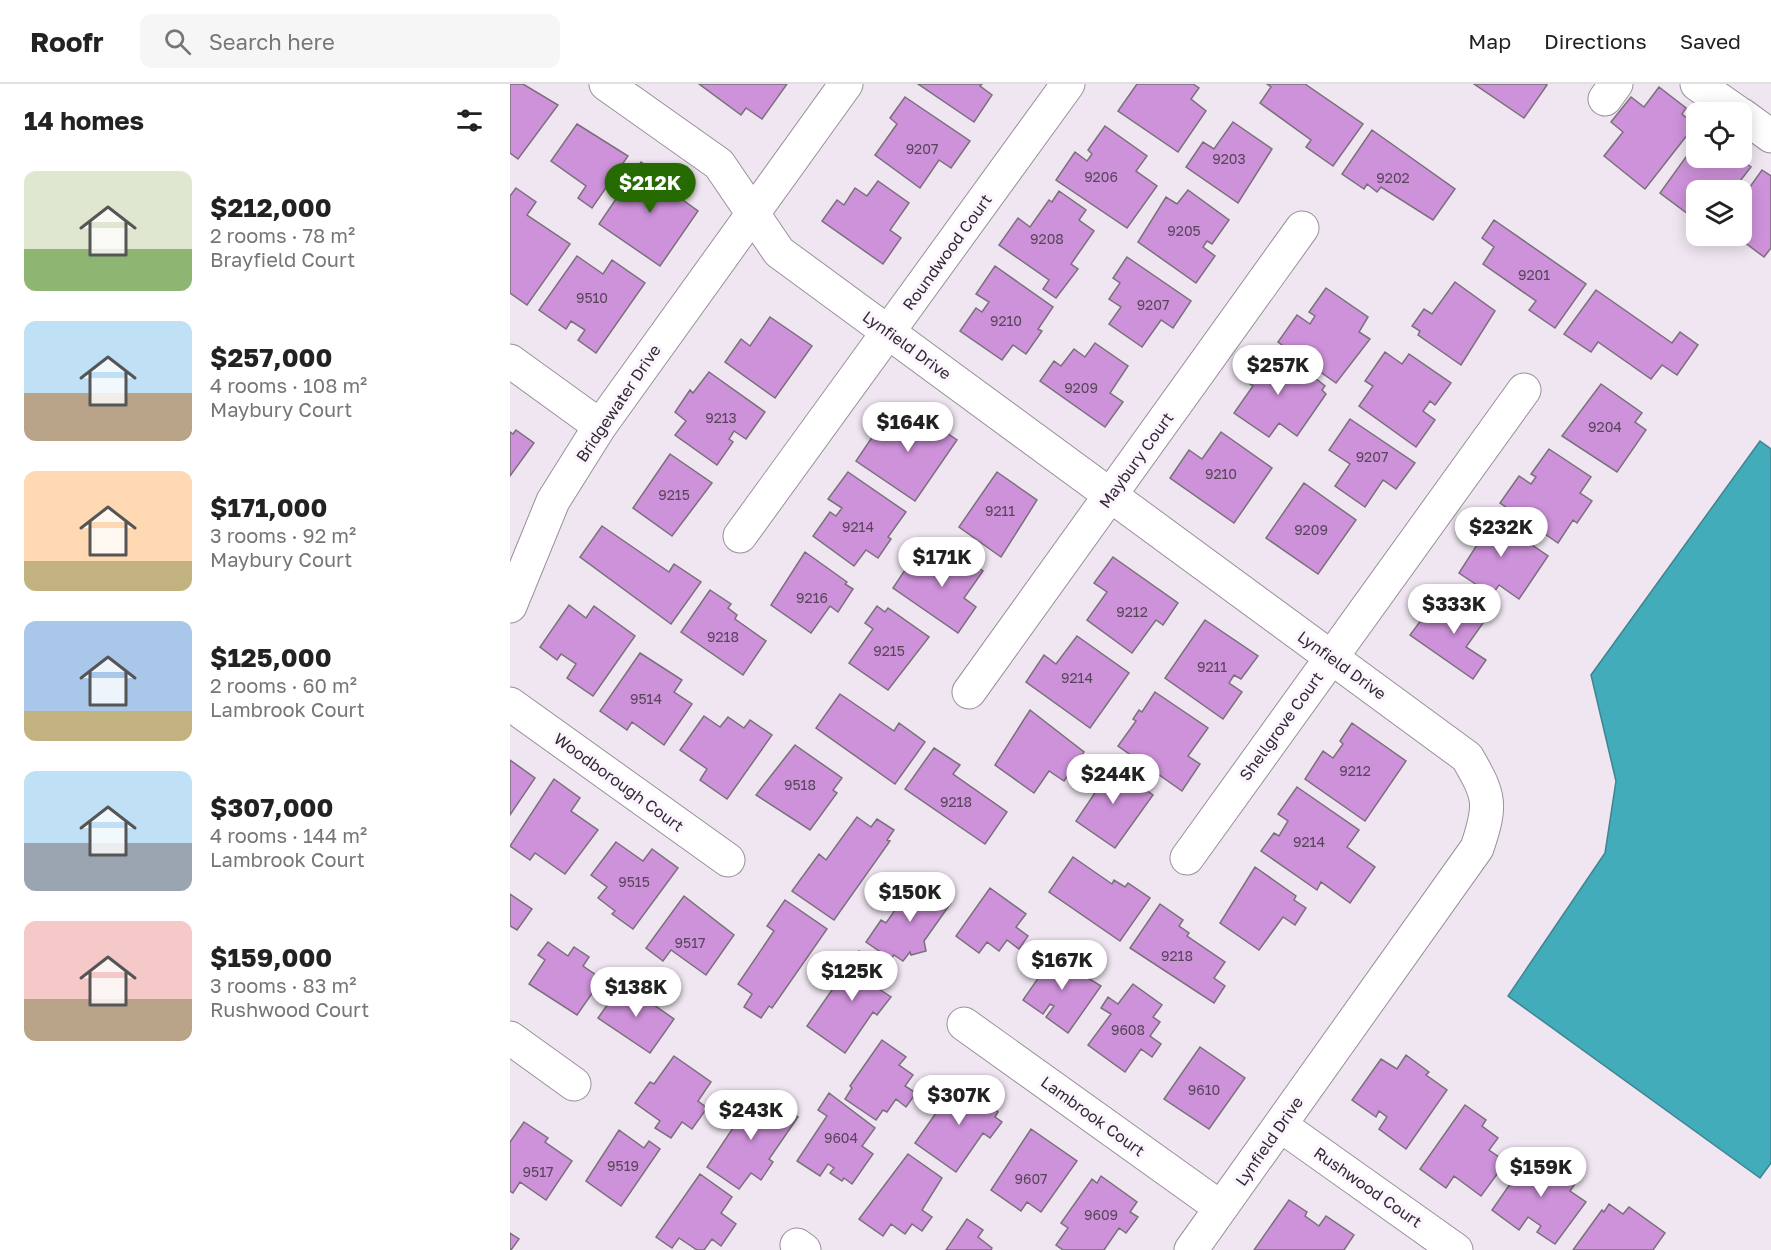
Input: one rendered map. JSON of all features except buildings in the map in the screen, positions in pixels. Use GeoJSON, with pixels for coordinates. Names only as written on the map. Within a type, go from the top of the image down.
{"type":"FeatureCollection","features":[{"type":"Feature","properties":{"kind":"street","name":"Lynfield Drive"},"geometry":{"type":"LineString","coordinates":[[606,84],[719,164],[779,252],[1467,757],[1484,786],[1487,818],[1477,848],[1191,1250]]}},
{"type":"Feature","properties":{"kind":"street","name":"Bridgewater Drive"},"geometry":{"type":"LineString","coordinates":[[510,606],[553,501],[600,426],[846,84]]}},
{"type":"Feature","properties":{"kind":"street","name":"Roundwood Court"},"geometry":{"type":"LineString","coordinates":[[740,536],[1068,84]]}},
{"type":"Feature","properties":{"kind":"street"},"geometry":{"type":"LineString","coordinates":[[1697,84],[1723,102]]}},
{"type":"Feature","properties":{"kind":"street"},"geometry":{"type":"LineString","coordinates":[[1752,122],[1771,136]]}},
{"type":"Feature","properties":{"kind":"street","name":"Maybury Court"},"geometry":{"type":"LineString","coordinates":[[969,692],[1302,228]]}},
{"type":"Feature","properties":{"kind":"street"},"geometry":{"type":"LineString","coordinates":[[510,361],[600,426]]}},
{"type":"Feature","properties":{"kind":"street","name":"Shellgrove Court"},"geometry":{"type":"LineString","coordinates":[[1186,858],[1524,390]]}},
{"type":"Feature","properties":{"kind":"street","name":"Woodborough Court"},"geometry":{"type":"LineString","coordinates":[[510,704],[728,860]]}},
{"type":"Feature","properties":{"kind":"street","name":"Lambrook Court"},"geometry":{"type":"LineString","coordinates":[[964,1024],[1221,1208]]}},
{"type":"Feature","properties":{"kind":"street"},"geometry":{"type":"LineString","coordinates":[[510,1038],[574,1084]]}},
{"type":"Feature","properties":{"kind":"street","name":"Rushwood Court"},"geometry":{"type":"LineString","coordinates":[[1280,1125],[1456,1250]]}},
{"type":"Feature","properties":{"kind":"water"},"geometry":{"type":"Polygon","coordinates":[[[1760,441],[1771,449],[1771,1163],[1760,1178],[1508,996],[1605,853],[1616,781],[1591,675],[1760,441]]]}}]}
